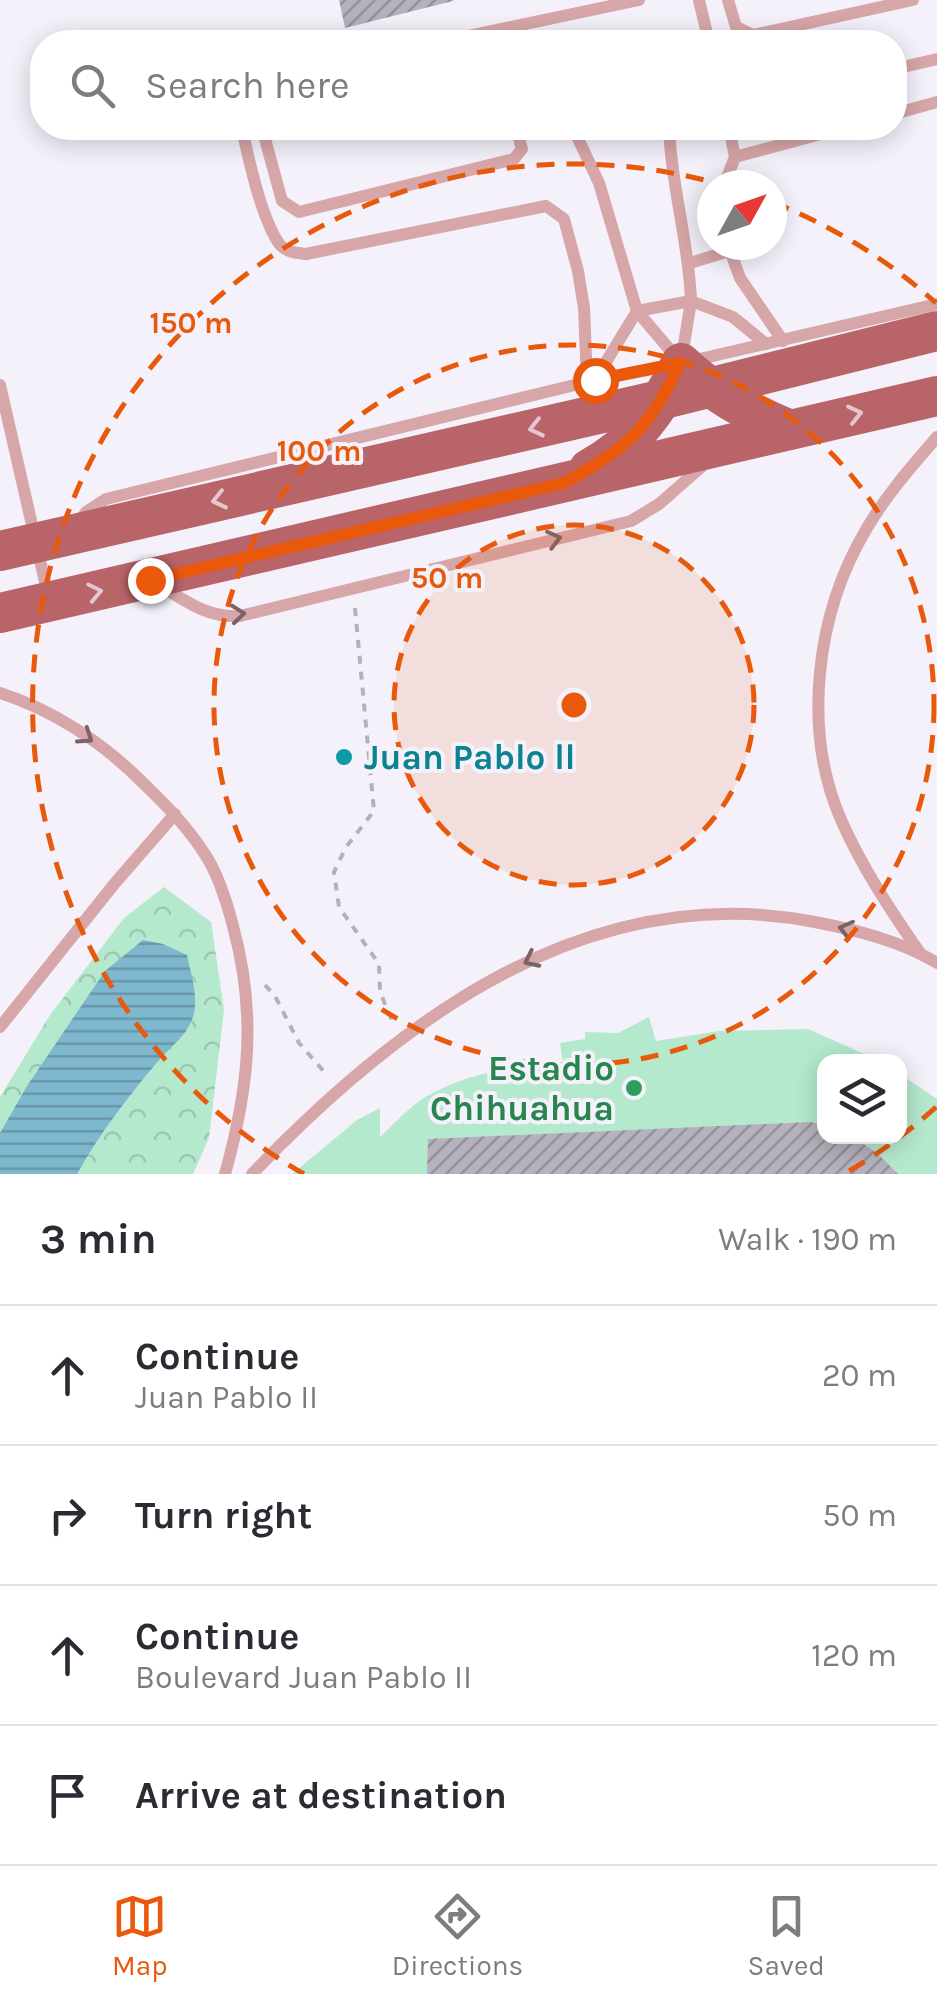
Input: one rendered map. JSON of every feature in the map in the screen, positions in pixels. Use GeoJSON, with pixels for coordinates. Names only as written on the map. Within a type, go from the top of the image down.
{"type":"FeatureCollection","features":[{"type":"Feature","properties":{"kind":"main road"},"geometry":{"type":"LineString","coordinates":[[37,542],[402,442],[937,331]]}},
{"type":"Feature","properties":{"kind":"main road"},"geometry":{"type":"LineString","coordinates":[[684,383],[788,429]]}},
{"type":"Feature","properties":{"kind":"main road"},"geometry":{"type":"LineString","coordinates":[[564,483],[632,440],[684,383]]}},
{"type":"Feature","properties":{"kind":"main road"},"geometry":{"type":"LineString","coordinates":[[0,613],[937,396]]}},
{"type":"Feature","properties":{"kind":"lane"},"geometry":{"type":"LineString","coordinates":[[516,30],[639,0]]}},
{"type":"Feature","properties":{"kind":"lane"},"geometry":{"type":"LineString","coordinates":[[699,0],[706,30]]}},
{"type":"Feature","properties":{"kind":"lane"},"geometry":{"type":"LineString","coordinates":[[728,0],[736,27],[742,30]]}},
{"type":"Feature","properties":{"kind":"lane"},"geometry":{"type":"LineString","coordinates":[[780,30],[913,0]]}},
{"type":"Feature","properties":{"kind":"lane"},"geometry":{"type":"LineString","coordinates":[[907,66],[937,59]]}},
{"type":"Feature","properties":{"kind":"lane"},"geometry":{"type":"LineString","coordinates":[[907,110],[937,102]]}},
{"type":"Feature","properties":{"kind":"lane"},"geometry":{"type":"LineString","coordinates":[[245,140],[278,242],[294,253],[306,254],[546,206],[556,211],[564,219],[581,289],[591,381]]}},
{"type":"Feature","properties":{"kind":"lane"},"geometry":{"type":"LineString","coordinates":[[265,140],[282,201],[299,212],[514,159],[522,149],[519,140]]}},
{"type":"Feature","properties":{"kind":"lane"},"geometry":{"type":"LineString","coordinates":[[579,140],[599,183],[637,311],[684,383]]}},
{"type":"Feature","properties":{"kind":"lane"},"geometry":{"type":"LineString","coordinates":[[670,140],[671,169],[690,263],[684,383]]}},
{"type":"Feature","properties":{"kind":"lane"},"geometry":{"type":"LineString","coordinates":[[730,170],[736,157],[732,140]]}},
{"type":"Feature","properties":{"kind":"lane"},"geometry":{"type":"LineString","coordinates":[[736,157],[799,140]]}},
{"type":"Feature","properties":{"kind":"lane"},"geometry":{"type":"LineString","coordinates":[[690,263],[698,260]]}},
{"type":"Feature","properties":{"kind":"lane"},"geometry":{"type":"LineString","coordinates":[[733,260],[740,278],[782,341]]}},
{"type":"Feature","properties":{"kind":"lane"},"geometry":{"type":"LineString","coordinates":[[591,381],[637,311],[691,301],[733,317],[766,344]]}},
{"type":"Feature","properties":{"kind":"lane"},"geometry":{"type":"LineString","coordinates":[[402,442],[591,381],[684,383],[766,344],[937,304]]}},
{"type":"Feature","properties":{"kind":"lane"},"geometry":{"type":"LineString","coordinates":[[0,385],[49,602]]}},
{"type":"Feature","properties":{"kind":"lane"},"geometry":{"type":"LineString","coordinates":[[920,952],[887,906],[840,818],[825,770],[819,724],[820,671],[838,592],[866,530],[894,486],[937,437]]}},
{"type":"Feature","properties":{"kind":"lane"},"geometry":{"type":"LineString","coordinates":[[150,580],[196,608],[226,616],[354,588],[630,521],[659,504],[726,445]]}},
{"type":"Feature","properties":{"kind":"lane"},"geometry":{"type":"LineString","coordinates":[[0,694],[57,717],[121,761],[175,814],[207,858],[228,906],[242,958],[249,1012],[248,1068],[225,1174]]}},
{"type":"Feature","properties":{"kind":"lane"},"geometry":{"type":"LineString","coordinates":[[0,1027],[175,814]]}},
{"type":"Feature","properties":{"kind":"lane"},"geometry":{"type":"LineString","coordinates":[[252,1174],[341,1089],[422,1022],[490,980],[554,948],[624,925],[701,912],[773,914],[848,929],[920,952],[937,963]]}},
{"type":"Feature","properties":{"kind":"path"},"geometry":{"type":"LineString","coordinates":[[354,588],[374,810],[346,847],[334,872],[339,907],[379,964],[380,992],[400,1040]]}},
{"type":"Feature","properties":{"kind":"path"},"geometry":{"type":"LineString","coordinates":[[242,958],[275,996],[300,1043],[341,1089]]}},
{"type":"Feature","properties":{"kind":"green space"},"geometry":{"type":"Polygon","coordinates":[[[164,887],[211,922],[224,1010],[209,1138],[193,1174],[0,1174],[0,1097],[50,1015],[124,918],[164,887]]]}},
{"type":"Feature","properties":{"kind":"green space","name":"Estadio Chihuahua"},"geometry":{"type":"Polygon","coordinates":[[[649,1017],[656,1041],[719,1031],[808,1029],[864,1054],[817,1054],[817,1144],[907,1144],[907,1079],[937,1099],[937,1174],[292,1174],[357,1120],[380,1108],[380,1137],[415,1105],[443,1088],[493,1072],[563,1064],[560,1043],[585,1039],[585,1032],[618,1033],[649,1017]]]}},
{"type":"Feature","properties":{"kind":"water"},"geometry":{"type":"Polygon","coordinates":[[[143,940],[187,955],[195,1002],[187,1030],[126,1100],[77,1174],[0,1174],[0,1133],[27,1086],[105,971],[143,940]]]}},
{"type":"Feature","properties":{"kind":"building"},"geometry":{"type":"Polygon","coordinates":[[[339,0],[453,0],[453,1],[345,28],[339,0]]]}},
{"type":"Feature","properties":{"kind":"building"},"geometry":{"type":"Polygon","coordinates":[[[810,1122],[817,1124],[817,1144],[864,1144],[898,1174],[427,1174],[428,1139],[810,1122]]]}},
{"type":"Feature","properties":{"kind":"place","name":"Juan Pablo ll"},"geometry":{"type":"Point","coordinates":[344,757]}},
{"type":"Feature","properties":{"kind":"place","name":"Estadio Chihuahua"},"geometry":{"type":"Point","coordinates":[634,1088]}},
{"type":"Feature","properties":{"kind":"route"},"geometry":{"type":"LineString","coordinates":[[150,580],[564,483],[632,440],[664,399],[680,363],[595,380]]}}]}
